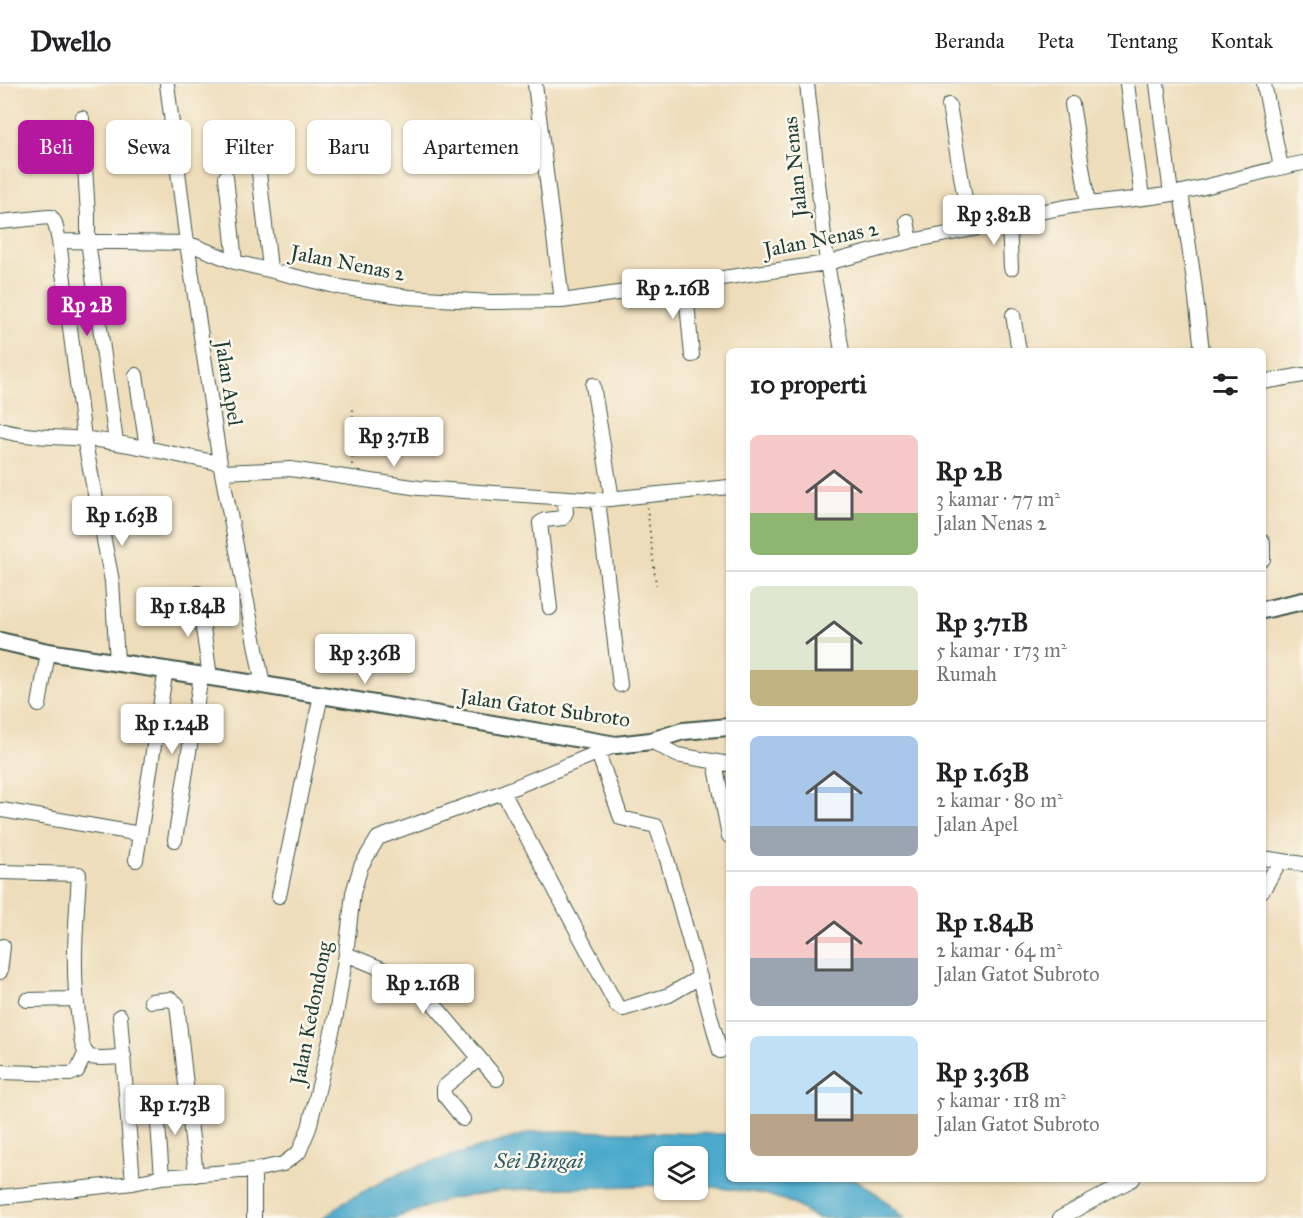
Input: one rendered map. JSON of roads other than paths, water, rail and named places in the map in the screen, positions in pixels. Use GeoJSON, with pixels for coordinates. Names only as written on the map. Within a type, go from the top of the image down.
{"type":"FeatureCollection","features":[{"type":"Feature","properties":{"kind":"main road"},"geometry":{"type":"LineString","coordinates":[[1266,609],[1303,601]]}},
{"type":"Feature","properties":{"kind":"main road","name":"Jalan Gatot Subroto"},"geometry":{"type":"LineString","coordinates":[[0,641],[48,652],[166,669],[616,745],[651,741],[683,731],[726,727]]}},
{"type":"Feature","properties":{"kind":"street","name":"Jalan Apel"},"geometry":{"type":"LineString","coordinates":[[167,84],[187,243],[221,467],[263,685]]}},
{"type":"Feature","properties":{"kind":"street"},"geometry":{"type":"LineString","coordinates":[[535,84],[562,301]]}},
{"type":"Feature","properties":{"kind":"street","name":"Jalan Nenas"},"geometry":{"type":"LineString","coordinates":[[807,84],[827,263],[841,348]]}},
{"type":"Feature","properties":{"kind":"street"},"geometry":{"type":"LineString","coordinates":[[1127,84],[1142,198]]}},
{"type":"Feature","properties":{"kind":"street"},"geometry":{"type":"LineString","coordinates":[[1157,84],[1194,281],[1202,348]]}},
{"type":"Feature","properties":{"kind":"street"},"geometry":{"type":"LineString","coordinates":[[1264,84],[1281,167]]}},
{"type":"Feature","properties":{"kind":"street"},"geometry":{"type":"LineString","coordinates":[[1072,104],[1088,204]]}},
{"type":"Feature","properties":{"kind":"street"},"geometry":{"type":"LineString","coordinates":[[949,105],[970,229]]}},
{"type":"Feature","properties":{"kind":"street"},"geometry":{"type":"LineString","coordinates":[[82,118],[88,241],[116,442]]}},
{"type":"Feature","properties":{"kind":"street","name":"Jalan Nenas 2"},"geometry":{"type":"LineString","coordinates":[[59,241],[187,243],[235,262],[270,268],[339,286],[408,297],[491,302],[562,301],[827,263],[1020,218],[1088,204],[1176,193],[1303,163]]}},
{"type":"Feature","properties":{"kind":"street"},"geometry":{"type":"LineString","coordinates":[[259,174],[270,268]]}},
{"type":"Feature","properties":{"kind":"street"},"geometry":{"type":"LineString","coordinates":[[226,177],[235,262]]}},
{"type":"Feature","properties":{"kind":"street"},"geometry":{"type":"LineString","coordinates":[[0,222],[43,217],[51,218],[55,223],[84,438],[112,581],[117,662]]}},
{"type":"Feature","properties":{"kind":"street"},"geometry":{"type":"LineString","coordinates":[[907,221],[911,242]]}},
{"type":"Feature","properties":{"kind":"street"},"geometry":{"type":"LineString","coordinates":[[1009,222],[1011,268]]}},
{"type":"Feature","properties":{"kind":"street"},"geometry":{"type":"LineString","coordinates":[[685,282],[692,355]]}},
{"type":"Feature","properties":{"kind":"street"},"geometry":{"type":"LineString","coordinates":[[1013,315],[1018,348]]}},
{"type":"Feature","properties":{"kind":"street"},"geometry":{"type":"LineString","coordinates":[[136,375],[147,448]]}},
{"type":"Feature","properties":{"kind":"street"},"geometry":{"type":"LineString","coordinates":[[1266,381],[1303,375]]}},
{"type":"Feature","properties":{"kind":"street"},"geometry":{"type":"LineString","coordinates":[[593,385],[620,685]]}},
{"type":"Feature","properties":{"kind":"street"},"geometry":{"type":"LineString","coordinates":[[0,430],[18,435],[116,442],[221,467],[290,469],[419,488],[605,500],[726,487]]}},
{"type":"Feature","properties":{"kind":"street"},"geometry":{"type":"LineString","coordinates":[[550,608],[540,523],[545,520],[563,518],[566,515],[564,499]]}},
{"type":"Feature","properties":{"kind":"street"},"geometry":{"type":"LineString","coordinates":[[175,840],[205,677],[198,594]]}},
{"type":"Feature","properties":{"kind":"street"},"geometry":{"type":"LineString","coordinates":[[39,705],[48,652]]}},
{"type":"Feature","properties":{"kind":"street"},"geometry":{"type":"LineString","coordinates":[[136,860],[166,669]]}},
{"type":"Feature","properties":{"kind":"street"},"geometry":{"type":"LineString","coordinates":[[279,896],[321,695]]}},
{"type":"Feature","properties":{"kind":"street"},"geometry":{"type":"LineString","coordinates":[[651,741],[677,755],[722,763],[726,805]]}},
{"type":"Feature","properties":{"kind":"street","name":"Jalan Kedondong"},"geometry":{"type":"LineString","coordinates":[[0,1197],[133,1183],[162,1177],[254,1170],[283,1164],[299,1152],[312,1117],[336,1015],[353,893],[361,866],[378,838],[504,792],[616,745]]}},
{"type":"Feature","properties":{"kind":"street"},"geometry":{"type":"LineString","coordinates":[[598,753],[621,818],[656,826],[720,1051]]}},
{"type":"Feature","properties":{"kind":"street"},"geometry":{"type":"LineString","coordinates":[[504,792],[617,1006],[623,1009],[669,995],[700,977]]}},
{"type":"Feature","properties":{"kind":"street"},"geometry":{"type":"LineString","coordinates":[[2,810],[140,834]]}},
{"type":"Feature","properties":{"kind":"street"},"geometry":{"type":"LineString","coordinates":[[1266,859],[1303,864]]}},
{"type":"Feature","properties":{"kind":"street"},"geometry":{"type":"LineString","coordinates":[[1266,885],[1280,861]]}},
{"type":"Feature","properties":{"kind":"street"},"geometry":{"type":"LineString","coordinates":[[0,872],[79,874],[73,969],[75,999],[86,1054],[77,1071],[70,1074],[0,1072]]}},
{"type":"Feature","properties":{"kind":"street"},"geometry":{"type":"LineString","coordinates":[[0,972],[3,946]]}},
{"type":"Feature","properties":{"kind":"street"},"geometry":{"type":"LineString","coordinates":[[346,954],[416,983],[497,1079]]}},
{"type":"Feature","properties":{"kind":"street"},"geometry":{"type":"LineString","coordinates":[[27,1000],[75,999]]}},
{"type":"Feature","properties":{"kind":"street"},"geometry":{"type":"LineString","coordinates":[[151,1000],[171,999],[177,1004],[196,1175]]}},
{"type":"Feature","properties":{"kind":"street"},"geometry":{"type":"LineString","coordinates":[[120,1016],[133,1183]]}},
{"type":"Feature","properties":{"kind":"street"},"geometry":{"type":"LineString","coordinates":[[86,1054],[90,1057],[108,1059],[124,1056]]}},
{"type":"Feature","properties":{"kind":"street"},"geometry":{"type":"LineString","coordinates":[[463,1119],[444,1095],[444,1087],[478,1059]]}},
{"type":"Feature","properties":{"kind":"street"},"geometry":{"type":"LineString","coordinates":[[156,1098],[162,1177]]}},
{"type":"Feature","properties":{"kind":"street"},"geometry":{"type":"LineString","coordinates":[[254,1170],[254,1218]]}},
{"type":"Feature","properties":{"kind":"street"},"geometry":{"type":"LineString","coordinates":[[1060,1218],[1127,1182]]}},
{"type":"Feature","properties":{"kind":"water","name":"Sei Bingai"},"geometry":{"type":"Polygon","coordinates":[[[532,1132],[726,1134],[726,1182],[860,1182],[874,1191],[905,1218],[816,1218],[792,1203],[765,1194],[708,1186],[708,1146],[654,1146],[654,1185],[504,1190],[448,1199],[395,1218],[324,1218],[344,1202],[395,1175],[532,1132]]]}}]}
